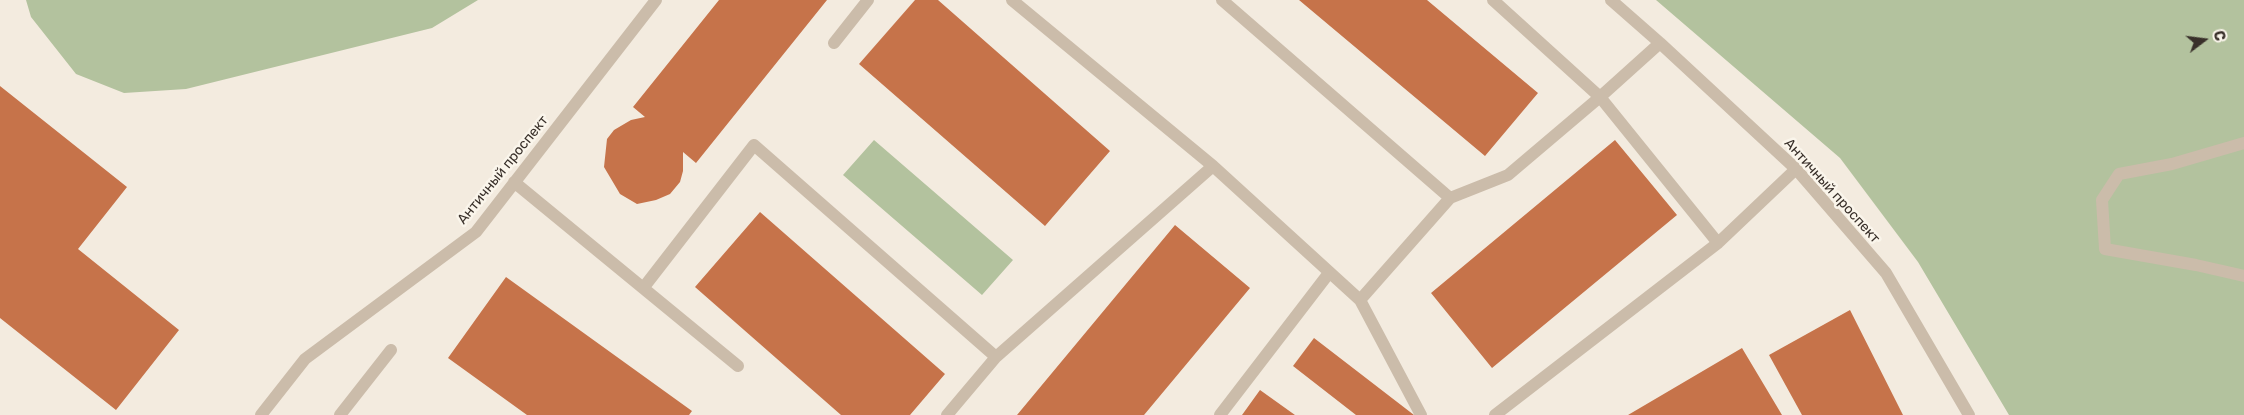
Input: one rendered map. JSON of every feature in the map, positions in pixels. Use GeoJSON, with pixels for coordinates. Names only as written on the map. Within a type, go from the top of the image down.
{"type":"FeatureCollection","features":[{"type":"Feature","properties":{"kind":"street","name":"Античный проспект"},"geometry":{"type":"LineString","coordinates":[[261,415],[305,360],[476,232],[656,0]]}},
{"type":"Feature","properties":{"kind":"street"},"geometry":{"type":"LineString","coordinates":[[834,43],[868,0]]}},
{"type":"Feature","properties":{"kind":"street"},"geometry":{"type":"LineString","coordinates":[[1012,0],[1213,166],[1360,300],[1421,415]]}},
{"type":"Feature","properties":{"kind":"street"},"geometry":{"type":"LineString","coordinates":[[1222,0],[1450,198]]}},
{"type":"Feature","properties":{"kind":"street"},"geometry":{"type":"LineString","coordinates":[[1493,0],[1600,97],[1718,243]]}},
{"type":"Feature","properties":{"kind":"street","name":"Античный проспект"},"geometry":{"type":"LineString","coordinates":[[1611,0],[1796,169],[1886,273],[1969,415]]}},
{"type":"Feature","properties":{"kind":"street"},"geometry":{"type":"LineString","coordinates":[[1360,300],[1450,198],[1508,175],[1660,43]]}},
{"type":"Feature","properties":{"kind":"street"},"geometry":{"type":"LineString","coordinates":[[2244,144],[2172,164],[2119,174],[2102,200],[2105,249],[2196,265],[2244,276]]}},
{"type":"Feature","properties":{"kind":"street"},"geometry":{"type":"LineString","coordinates":[[644,287],[754,145],[996,357]]}},
{"type":"Feature","properties":{"kind":"street"},"geometry":{"type":"LineString","coordinates":[[947,415],[996,357],[1213,166]]}},
{"type":"Feature","properties":{"kind":"street"},"geometry":{"type":"LineString","coordinates":[[1496,415],[1718,243],[1796,169]]}},
{"type":"Feature","properties":{"kind":"street"},"geometry":{"type":"LineString","coordinates":[[514,182],[738,366]]}},
{"type":"Feature","properties":{"kind":"street"},"geometry":{"type":"LineString","coordinates":[[1220,415],[1329,273]]}},
{"type":"Feature","properties":{"kind":"street"},"geometry":{"type":"LineString","coordinates":[[340,415],[391,350]]}},
{"type":"Feature","properties":{"kind":"green space"},"geometry":{"type":"Polygon","coordinates":[[[26,0],[478,0],[432,28],[186,89],[124,93],[76,74],[31,17],[26,0]]]}},
{"type":"Feature","properties":{"kind":"green space"},"geometry":{"type":"Polygon","coordinates":[[[1656,0],[2244,0],[2244,415],[2009,415],[1918,262],[1840,158],[1656,0]]]}},
{"type":"Feature","properties":{"kind":"green space"},"geometry":{"type":"Polygon","coordinates":[[[874,140],[1013,260],[982,295],[843,175],[874,140]]]}},
{"type":"Feature","properties":{"kind":"building"},"geometry":{"type":"Polygon","coordinates":[[[719,0],[827,0],[696,163],[683,152],[683,171],[680,182],[670,194],[656,200],[637,204],[620,194],[604,167],[607,139],[614,130],[631,120],[645,117],[633,107],[719,0]]]}},
{"type":"Feature","properties":{"kind":"building"},"geometry":{"type":"Polygon","coordinates":[[[915,0],[938,0],[1110,151],[1045,226],[859,64],[915,0]]]}},
{"type":"Feature","properties":{"kind":"building"},"geometry":{"type":"Polygon","coordinates":[[[1299,0],[1427,0],[1538,93],[1485,156],[1299,0]]]}},
{"type":"Feature","properties":{"kind":"building"},"geometry":{"type":"Polygon","coordinates":[[[0,86],[127,187],[78,249],[179,330],[116,410],[0,318],[0,86]]]}},
{"type":"Feature","properties":{"kind":"building"},"geometry":{"type":"Polygon","coordinates":[[[1615,140],[1677,215],[1492,368],[1431,293],[1615,140]]]}},
{"type":"Feature","properties":{"kind":"building"},"geometry":{"type":"Polygon","coordinates":[[[760,212],[945,374],[910,415],[841,415],[695,287],[760,212]]]}},
{"type":"Feature","properties":{"kind":"building"},"geometry":{"type":"Polygon","coordinates":[[[1175,225],[1250,288],[1144,415],[1017,415],[1175,225]]]}},
{"type":"Feature","properties":{"kind":"building"},"geometry":{"type":"Polygon","coordinates":[[[506,277],[692,411],[689,415],[527,415],[448,358],[506,277]]]}},
{"type":"Feature","properties":{"kind":"building"},"geometry":{"type":"Polygon","coordinates":[[[1850,310],[1903,415],[1802,415],[1769,355],[1850,310]]]}},
{"type":"Feature","properties":{"kind":"building"},"geometry":{"type":"Polygon","coordinates":[[[1314,338],[1414,415],[1356,415],[1293,366],[1314,338]]]}},
{"type":"Feature","properties":{"kind":"building"},"geometry":{"type":"Polygon","coordinates":[[[1742,348],[1782,415],[1628,415],[1742,348]]]}},
{"type":"Feature","properties":{"kind":"building"},"geometry":{"type":"Polygon","coordinates":[[[1260,390],[1295,415],[1242,415],[1260,390]]]}}]}
